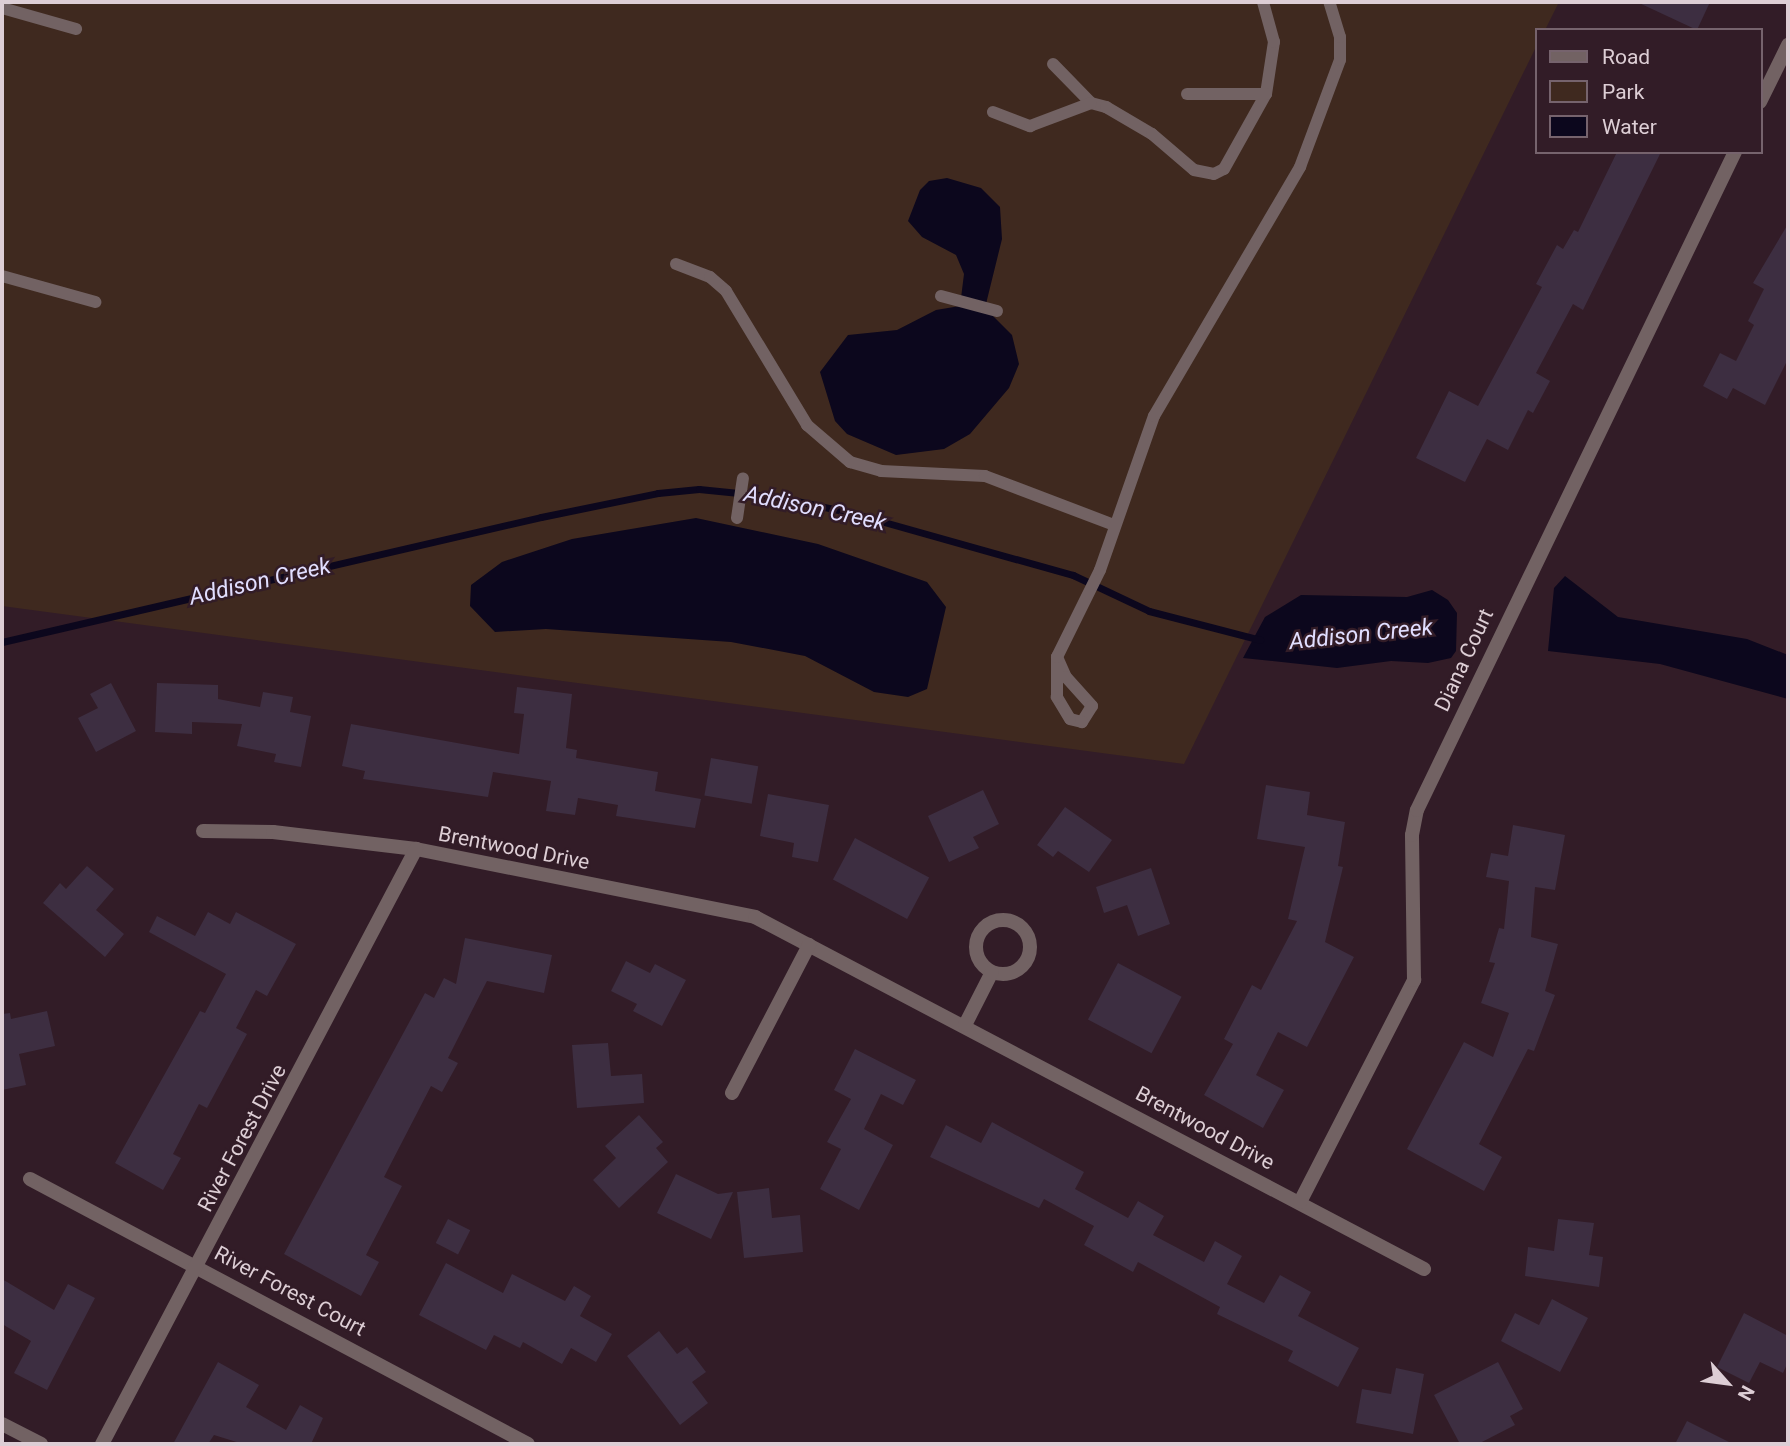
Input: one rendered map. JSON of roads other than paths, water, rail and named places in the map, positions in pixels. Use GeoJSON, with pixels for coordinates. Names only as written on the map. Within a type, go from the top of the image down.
{"type":"FeatureCollection","features":[{"type":"Feature","properties":{"kind":"street"},"geometry":{"type":"LineString","coordinates":[[1762,98],[1788,45]]}},
{"type":"Feature","properties":{"kind":"street","name":"Diana Court"},"geometry":{"type":"LineString","coordinates":[[1300,1202],[1414,980],[1412,835],[1417,810],[1734,154]]}},
{"type":"Feature","properties":{"kind":"street","name":"Brentwood Drive"},"geometry":{"type":"LineString","coordinates":[[203,831],[273,832],[416,849],[755,918],[965,1025],[1424,1269]]}},
{"type":"Feature","properties":{"kind":"street","name":"River Forest Drive"},"geometry":{"type":"LineString","coordinates":[[102,1444],[199,1266],[416,849]]}},
{"type":"Feature","properties":{"kind":"street"},"geometry":{"type":"LineString","coordinates":[[732,1093],[809,945]]}},
{"type":"Feature","properties":{"kind":"street"},"geometry":{"type":"LineString","coordinates":[[965,1025],[992,972]]}},
{"type":"Feature","properties":{"kind":"street","name":"River Forest Court"},"geometry":{"type":"LineString","coordinates":[[30,1180],[199,1266],[528,1444]]}},
{"type":"Feature","properties":{"kind":"street"},"geometry":{"type":"LineString","coordinates":[[2,1424],[41,1444]]}},
{"type":"Feature","properties":{"kind":"lane"},"geometry":{"type":"LineString","coordinates":[[1053,64],[1091,103],[1142,128],[1204,174],[1224,169],[1266,94],[1274,42],[1263,2]]}},
{"type":"Feature","properties":{"kind":"lane"},"geometry":{"type":"LineString","coordinates":[[1057,657],[1066,677],[1091,706],[1082,722],[1070,719],[1057,697],[1057,657],[1100,570],[1114,525],[1160,404],[1300,167],[1340,60],[1340,37],[1329,2]]}},
{"type":"Feature","properties":{"kind":"lane"},"geometry":{"type":"LineString","coordinates":[[2,8],[76,29]]}},
{"type":"Feature","properties":{"kind":"lane"},"geometry":{"type":"LineString","coordinates":[[1187,94],[1266,94]]}},
{"type":"Feature","properties":{"kind":"lane"},"geometry":{"type":"LineString","coordinates":[[993,112],[1030,125],[1091,103]]}},
{"type":"Feature","properties":{"kind":"lane"},"geometry":{"type":"LineString","coordinates":[[676,264],[710,277],[726,291],[807,425],[850,463],[881,471],[946,471],[994,478],[1114,525]]}},
{"type":"Feature","properties":{"kind":"lane"},"geometry":{"type":"LineString","coordinates":[[2,276],[95,302]]}},
{"type":"Feature","properties":{"kind":"lane"},"geometry":{"type":"LineString","coordinates":[[941,296],[997,312]]}},
{"type":"Feature","properties":{"kind":"lane"},"geometry":{"type":"LineString","coordinates":[[737,513],[743,478]]}},
{"type":"Feature","properties":{"kind":"water"},"geometry":{"type":"Polygon","coordinates":[[[947,178],[981,188],[1000,207],[1002,239],[985,308],[1012,335],[1019,364],[1009,388],[970,434],[944,449],[896,455],[847,434],[835,421],[820,372],[848,335],[897,330],[936,310],[960,306],[964,274],[956,255],[922,237],[908,221],[920,190],[929,181],[947,178]]]}},
{"type":"Feature","properties":{"kind":"water"},"geometry":{"type":"Polygon","coordinates":[[[696,518],[818,544],[927,582],[946,607],[927,689],[908,697],[874,692],[805,656],[731,642],[546,629],[495,632],[470,606],[471,585],[502,562],[572,539],[696,518]]]}},
{"type":"Feature","properties":{"kind":"water"},"geometry":{"type":"Polygon","coordinates":[[[1565,576],[1618,617],[1747,639],[1788,655],[1788,699],[1660,664],[1548,651],[1554,588],[1565,576]]]}},
{"type":"Feature","properties":{"kind":"water"},"geometry":{"type":"Polygon","coordinates":[[[1432,590],[1448,600],[1457,613],[1456,651],[1451,658],[1428,663],[1391,661],[1337,668],[1243,658],[1265,617],[1301,595],[1407,597],[1432,590]]]}},
{"type":"Feature","properties":{"kind":"waterway","name":"Addison Creek"},"geometry":{"type":"LineString","coordinates":[[2,642],[541,517],[658,493],[699,489],[778,497],[852,513],[1073,575],[1149,611],[1260,640]]}}]}
